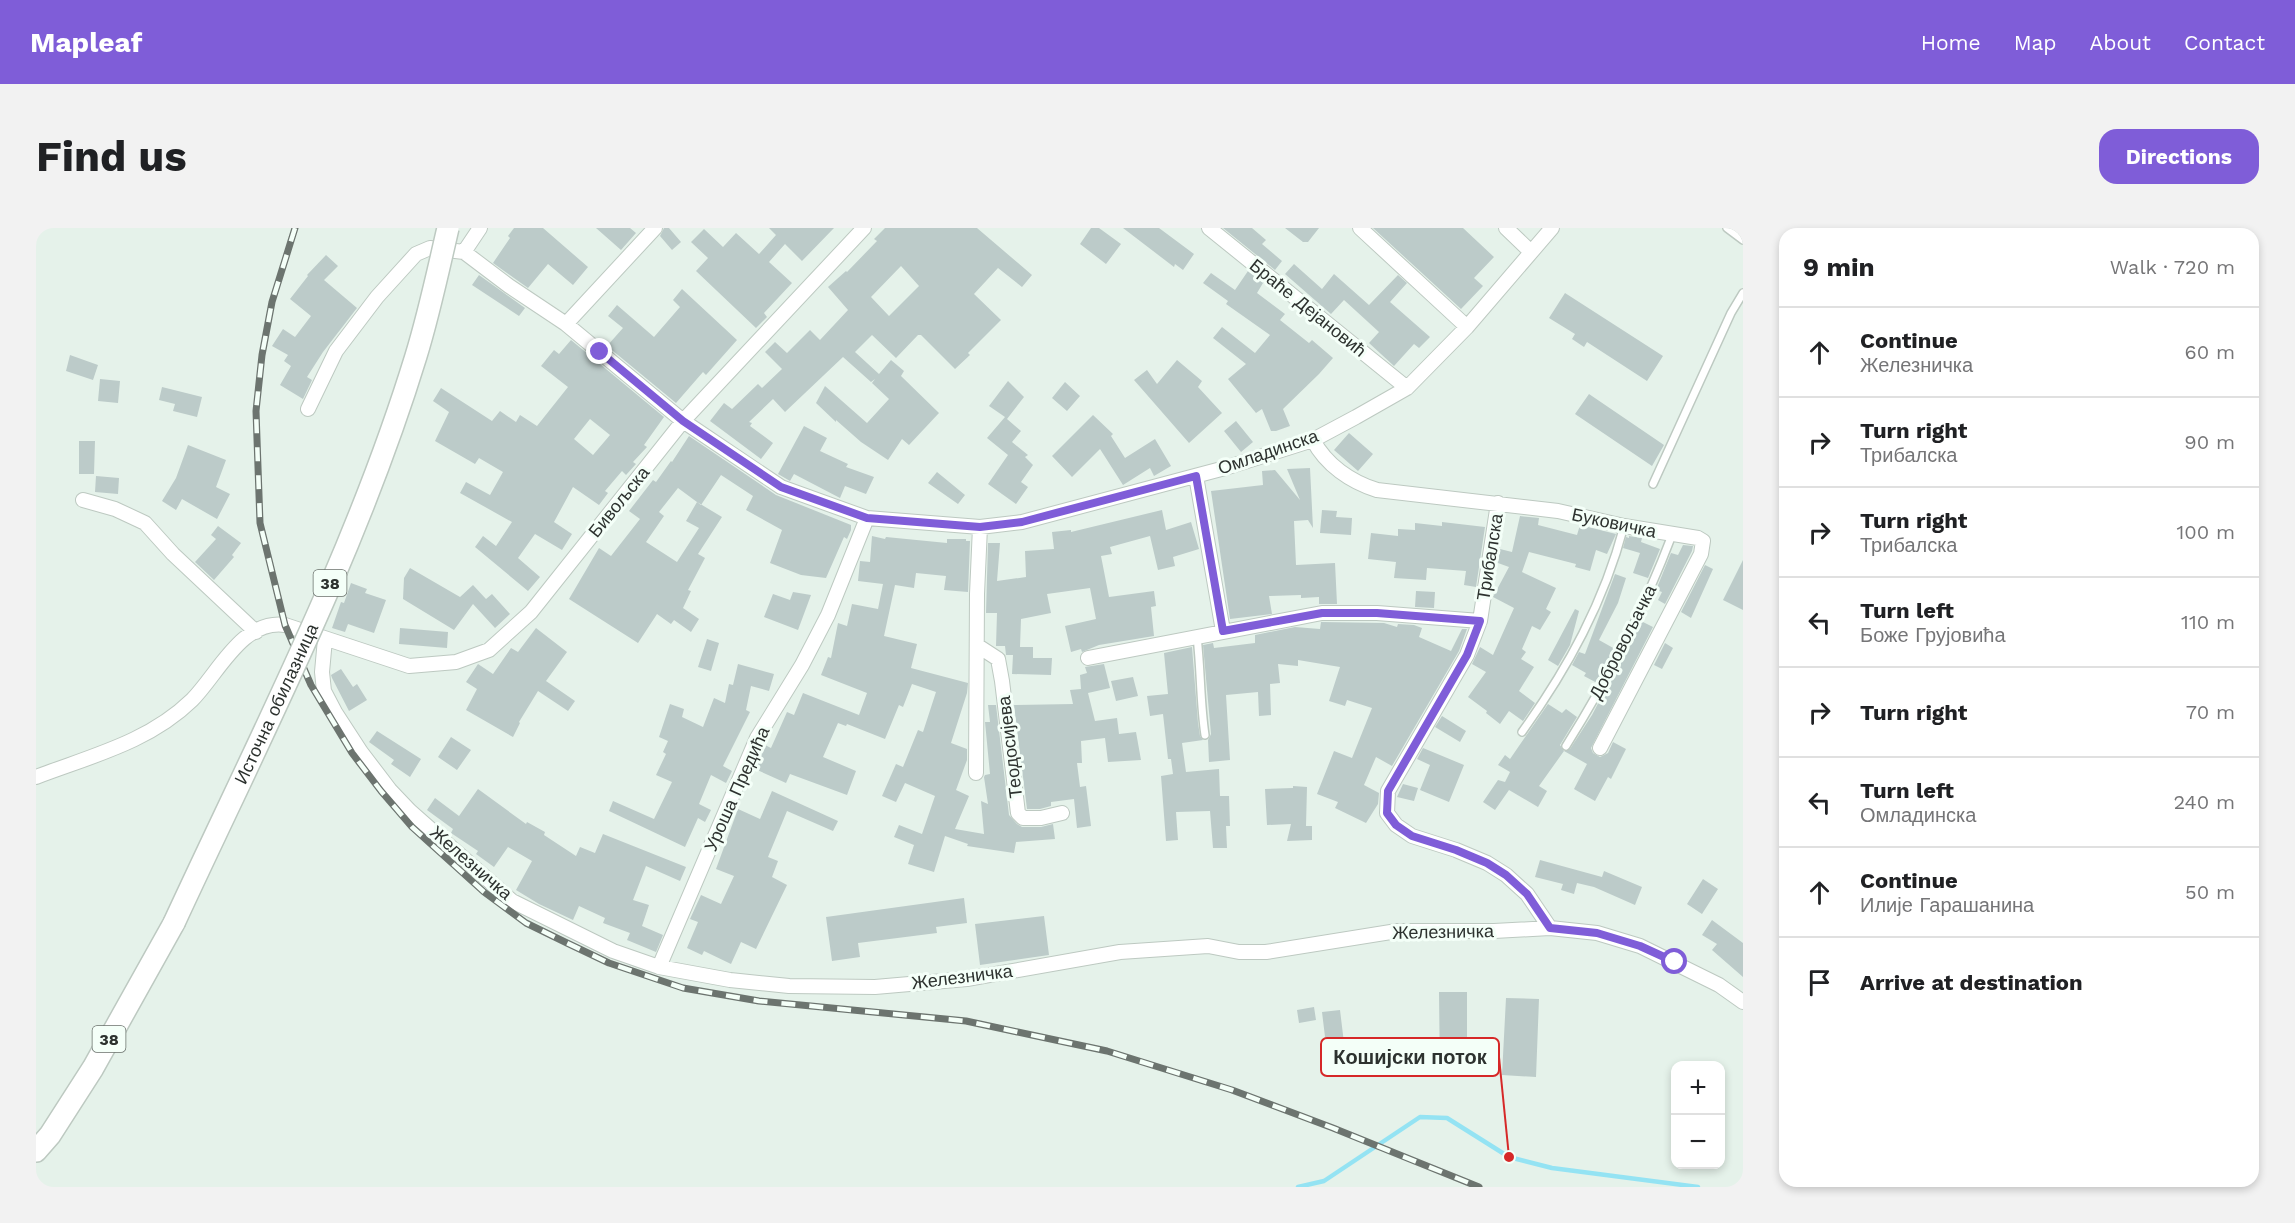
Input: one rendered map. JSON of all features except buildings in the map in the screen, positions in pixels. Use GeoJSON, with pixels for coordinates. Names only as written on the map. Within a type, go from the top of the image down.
{"type":"FeatureCollection","features":[{"type":"Feature","properties":{"kind":"main road","name":"Источна обилазница"},"geometry":{"type":"LineString","coordinates":[[36,1151],[50,1135],[93,1068],[174,922],[293,666],[374,477],[416,356],[448,228]]}},
{"type":"Feature","properties":{"kind":"street"},"geometry":{"type":"LineString","coordinates":[[308,409],[336,351],[377,297],[416,254],[430,248],[464,252],[480,228]]}},
{"type":"Feature","properties":{"kind":"street"},"geometry":{"type":"LineString","coordinates":[[567,324],[656,228]]}},
{"type":"Feature","properties":{"kind":"street","name":"Бивољска"},"geometry":{"type":"LineString","coordinates":[[256,632],[277,624],[410,666],[456,662],[489,650],[531,612],[683,421],[864,228]]}},
{"type":"Feature","properties":{"kind":"street","name":"Браће Дејановић"},"geometry":{"type":"LineString","coordinates":[[1209,228],[1407,388]]}},
{"type":"Feature","properties":{"kind":"street"},"geometry":{"type":"LineString","coordinates":[[1360,228],[1467,327]]}},
{"type":"Feature","properties":{"kind":"street"},"geometry":{"type":"LineString","coordinates":[[1506,228],[1531,252]]}},
{"type":"Feature","properties":{"kind":"street","name":"Омладинска"},"geometry":{"type":"LineString","coordinates":[[464,252],[509,286],[567,324],[683,421],[781,487],[867,518],[980,527],[1022,522],[1196,476],[1313,440],[1407,388],[1467,327],[1552,228]]}},
{"type":"Feature","properties":{"kind":"street","name":"Буковичка"},"geometry":{"type":"LineString","coordinates":[[1313,440],[1328,461],[1360,485],[1377,490],[1558,511],[1703,541],[1701,554],[1600,748]]}},
{"type":"Feature","properties":{"kind":"street"},"geometry":{"type":"LineString","coordinates":[[1196,476],[1223,631]]}},
{"type":"Feature","properties":{"kind":"street"},"geometry":{"type":"LineString","coordinates":[[36,777],[142,736],[167,722],[193,698],[237,645],[256,632],[173,554],[145,523],[115,509],[82,500]]}},
{"type":"Feature","properties":{"kind":"street","name":"Трибалска"},"geometry":{"type":"LineString","coordinates":[[1498,503],[1480,621],[1467,655],[1388,791],[1387,813],[1396,825],[1412,836],[1456,850],[1487,863],[1506,875],[1527,894],[1550,928]]}},
{"type":"Feature","properties":{"kind":"street","name":"Уроша Предића"},"geometry":{"type":"LineString","coordinates":[[659,967],[757,738],[802,665],[828,615],[867,518]]}},
{"type":"Feature","properties":{"kind":"street","name":"Теодосијева"},"geometry":{"type":"LineString","coordinates":[[976,773],[977,594],[980,527]]}},
{"type":"Feature","properties":{"kind":"street"},"geometry":{"type":"LineString","coordinates":[[1088,658],[1322,613],[1377,613],[1480,621]]}},
{"type":"Feature","properties":{"kind":"street","name":"Железничка"},"geometry":{"type":"LineString","coordinates":[[325,639],[322,672],[324,691],[361,752],[390,790],[410,810],[513,901],[613,951],[659,967],[730,980],[875,987],[967,979],[1120,952],[1208,946],[1239,952],[1266,952],[1397,931],[1494,931],[1550,928],[1597,933],[1640,946],[1719,985],[1743,1002]]}},
{"type":"Feature","properties":{"kind":"street","name":"Теодосијева"},"geometry":{"type":"LineString","coordinates":[[978,645],[998,659],[1018,813],[1023,818],[1041,818],[1062,813]]}},
{"type":"Feature","properties":{"kind":"lane"},"geometry":{"type":"LineString","coordinates":[[1727,228],[1743,240]]}},
{"type":"Feature","properties":{"kind":"lane"},"geometry":{"type":"LineString","coordinates":[[1653,484],[1731,313],[1743,293]]}},
{"type":"Feature","properties":{"kind":"lane"},"geometry":{"type":"LineString","coordinates":[[1522,732],[1560,675],[1589,624],[1607,582],[1624,526]]}},
{"type":"Feature","properties":{"kind":"lane","name":"Добровољачка"},"geometry":{"type":"LineString","coordinates":[[1566,746],[1600,692],[1655,581],[1672,535]]}},
{"type":"Feature","properties":{"kind":"lane"},"geometry":{"type":"LineString","coordinates":[[1197,637],[1201,671],[1200,701],[1205,735]]}},
{"type":"Feature","properties":{"kind":"waterway"},"geometry":{"type":"LineString","coordinates":[[1298,1187],[1324,1181],[1420,1117],[1447,1118],[1509,1157],[1552,1168],[1698,1187]]}},
{"type":"Feature","properties":{"kind":"railway"},"geometry":{"type":"LineString","coordinates":[[295,228],[272,302],[262,355],[256,411],[260,523],[285,625],[311,685],[352,753],[412,827],[484,892],[526,923],[567,943],[609,963],[683,988],[759,1001],[966,1021],[1107,1051],[1232,1090],[1479,1187]]}},
{"type":"Feature","properties":{"kind":"place","name":"Кошијски поток"},"geometry":{"type":"Point","coordinates":[1509,1157]}},
{"type":"Feature","properties":{"kind":"route"},"geometry":{"type":"LineString","coordinates":[[600,352],[683,421],[781,487],[867,518],[980,527],[1022,522],[1196,476],[1223,631],[1322,613],[1377,613],[1480,621],[1467,655],[1388,791],[1387,813],[1396,825],[1412,836],[1456,850],[1487,863],[1506,875],[1527,894],[1550,928],[1597,933],[1640,946],[1675,962]]}}]}
